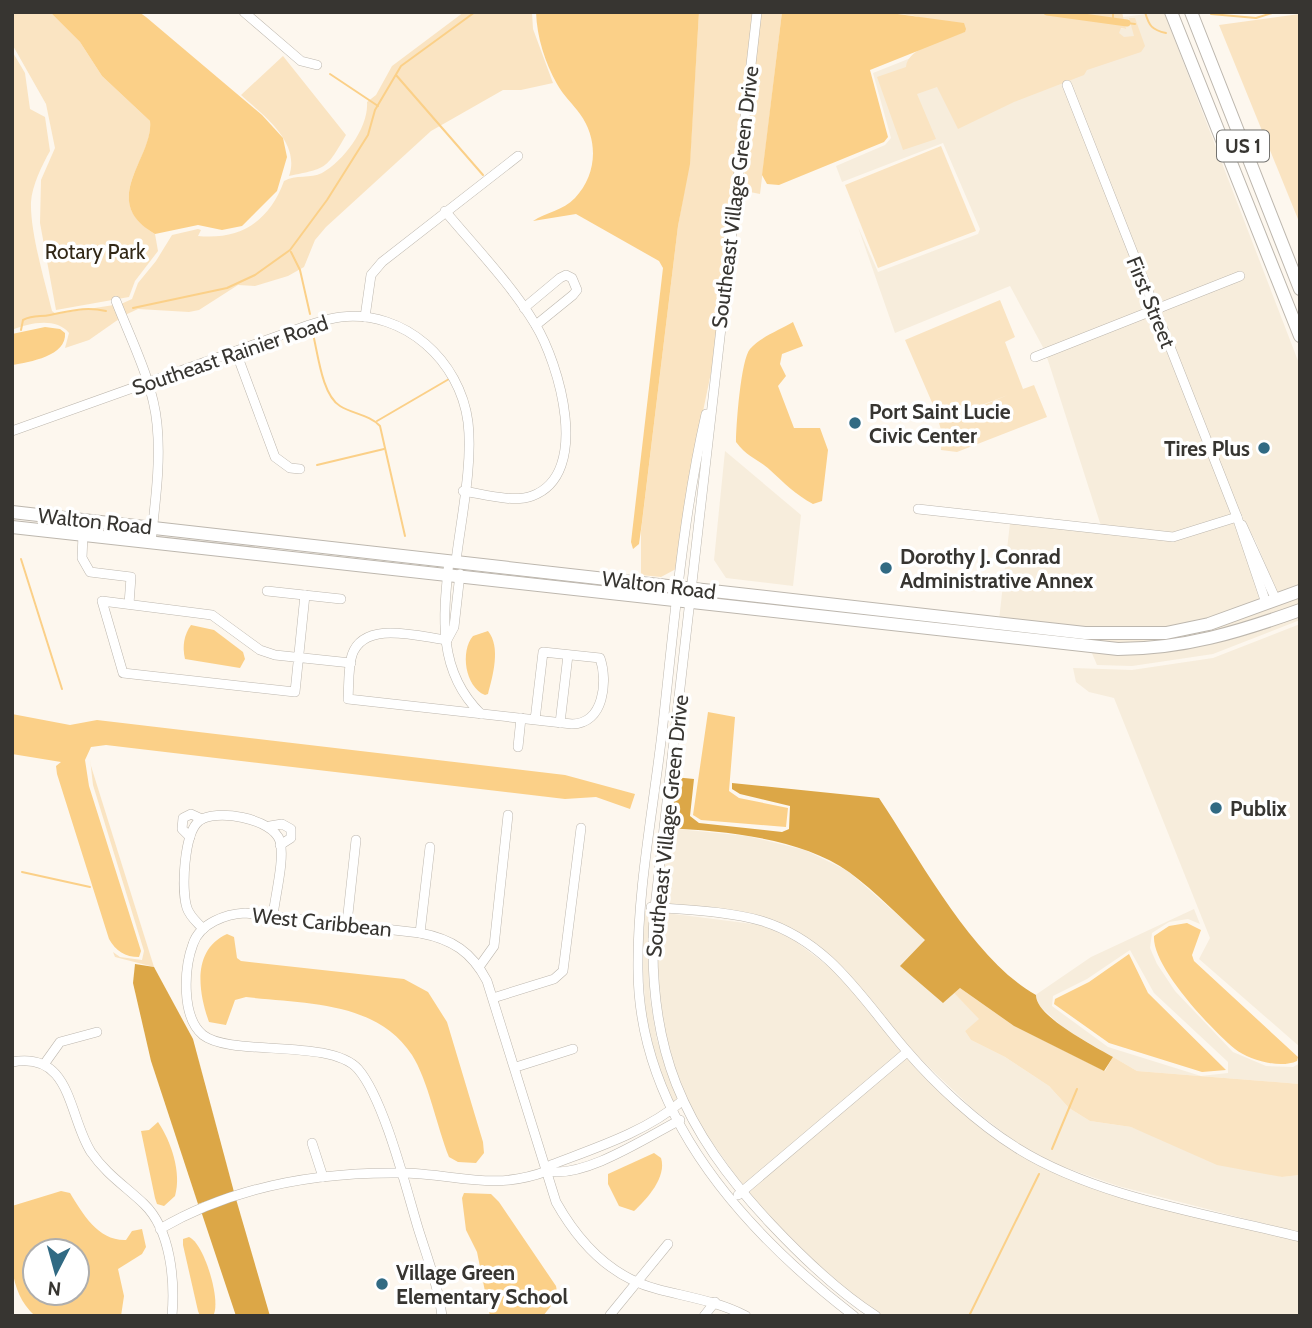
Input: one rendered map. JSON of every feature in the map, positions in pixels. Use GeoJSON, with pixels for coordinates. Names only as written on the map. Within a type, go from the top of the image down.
{"type":"FeatureCollection","features":[{"type":"Feature","properties":{"kind":"main road","name":"US 1"},"geometry":{"type":"LineString","coordinates":[[1171,12],[1300,336]]}},
{"type":"Feature","properties":{"kind":"main road","name":"US 1"},"geometry":{"type":"LineString","coordinates":[[1191,12],[1298,284]]}},
{"type":"Feature","properties":{"kind":"main road"},"geometry":{"type":"LineString","coordinates":[[1269,260],[1280,264],[1298,284]]}},
{"type":"Feature","properties":{"kind":"main road","name":"Walton Road"},"geometry":{"type":"LineString","coordinates":[[12,512],[455,561],[838,619],[1118,649],[1147,649],[1226,636],[1300,610]]}},
{"type":"Feature","properties":{"kind":"main road","name":"Walton Road"},"geometry":{"type":"LineString","coordinates":[[12,527],[454,576],[677,594]]}},
{"type":"Feature","properties":{"kind":"main road","name":"Walton Road"},"geometry":{"type":"LineString","coordinates":[[691,596],[1131,635],[1166,633],[1209,624],[1300,591]]}},
{"type":"Feature","properties":{"kind":"main road"},"geometry":{"type":"LineString","coordinates":[[838,619],[898,619],[912,614]]}},
{"type":"Feature","properties":{"kind":"main road"},"geometry":{"type":"LineString","coordinates":[[907,627],[920,623],[963,626],[979,621]]}},
{"type":"Feature","properties":{"kind":"street"},"geometry":{"type":"LineString","coordinates":[[244,12],[301,61],[317,65]]}},
{"type":"Feature","properties":{"kind":"street","name":"Southeast Village Green Drive"},"geometry":{"type":"LineString","coordinates":[[757,12],[655,908],[652,954],[654,999],[660,1039],[682,1101],[703,1140],[742,1191],[792,1246],[858,1304],[876,1316]]}},
{"type":"Feature","properties":{"kind":"street","name":"First Street"},"geometry":{"type":"LineString","coordinates":[[1067,85],[1237,517],[1253,544],[1271,602]]}},
{"type":"Feature","properties":{"kind":"street"},"geometry":{"type":"LineString","coordinates":[[365,317],[370,275],[445,211],[517,156]]}},
{"type":"Feature","properties":{"kind":"street"},"geometry":{"type":"LineString","coordinates":[[445,211],[536,325],[556,377],[562,403],[565,453],[559,475],[549,487],[521,498],[463,491]]}},
{"type":"Feature","properties":{"kind":"street"},"geometry":{"type":"LineString","coordinates":[[524,308],[560,278],[566,275],[572,278],[577,290],[536,325]]}},
{"type":"Feature","properties":{"kind":"street"},"geometry":{"type":"LineString","coordinates":[[1035,357],[1240,276]]}},
{"type":"Feature","properties":{"kind":"street"},"geometry":{"type":"LineString","coordinates":[[116,301],[147,383],[158,437],[151,542]]}},
{"type":"Feature","properties":{"kind":"street","name":"Southeast Rainier Road"},"geometry":{"type":"LineString","coordinates":[[12,431],[340,317],[365,317],[414,335],[438,354],[456,379],[468,425],[454,576],[443,624],[449,660],[459,689],[481,714]]}},
{"type":"Feature","properties":{"kind":"street"},"geometry":{"type":"LineString","coordinates":[[236,352],[275,457],[290,468],[300,468]]}},
{"type":"Feature","properties":{"kind":"street","name":"Southeast Village Green Drive"},"geometry":{"type":"LineString","coordinates":[[713,382],[696,463],[677,594],[642,906],[638,971],[642,1013],[657,1077],[677,1122],[702,1163],[752,1226],[782,1256],[854,1316]]}},
{"type":"Feature","properties":{"kind":"street"},"geometry":{"type":"LineString","coordinates":[[918,509],[1173,537],[1237,517]]}},
{"type":"Feature","properties":{"kind":"street"},"geometry":{"type":"LineString","coordinates":[[83,535],[82,558],[90,572],[131,577],[129,604]]}},
{"type":"Feature","properties":{"kind":"street"},"geometry":{"type":"LineString","coordinates":[[267,591],[341,599]]}},
{"type":"Feature","properties":{"kind":"street"},"geometry":{"type":"LineString","coordinates":[[305,595],[299,657],[295,692],[123,673],[102,601],[212,615],[260,650],[299,657],[351,663]]}},
{"type":"Feature","properties":{"kind":"street"},"geometry":{"type":"LineString","coordinates":[[447,640],[375,633],[357,644],[351,663],[348,699],[560,723],[579,724],[594,716],[603,694],[605,673],[600,659],[543,652],[535,720]]}},
{"type":"Feature","properties":{"kind":"street"},"geometry":{"type":"LineString","coordinates":[[560,723],[568,655]]}},
{"type":"Feature","properties":{"kind":"street"},"geometry":{"type":"LineString","coordinates":[[518,747],[521,718]]}},
{"type":"Feature","properties":{"kind":"street"},"geometry":{"type":"LineString","coordinates":[[190,837],[182,829],[183,818],[191,814],[202,819],[228,817],[264,822],[270,826],[280,845],[273,916]]}},
{"type":"Feature","properties":{"kind":"street"},"geometry":{"type":"LineString","coordinates":[[479,967],[494,946],[508,815]]}},
{"type":"Feature","properties":{"kind":"street"},"geometry":{"type":"LineString","coordinates":[[202,819],[190,837],[185,897],[190,914],[204,929],[193,942],[187,977],[188,1004],[193,1021],[203,1035],[220,1042],[319,1053],[355,1066],[369,1084],[402,1173],[435,1282],[442,1316]]}},
{"type":"Feature","properties":{"kind":"street"},"geometry":{"type":"LineString","coordinates":[[270,826],[282,824],[291,829],[291,838],[280,845]]}},
{"type":"Feature","properties":{"kind":"street"},"geometry":{"type":"LineString","coordinates":[[493,998],[554,979],[563,971],[581,828]]}},
{"type":"Feature","properties":{"kind":"street"},"geometry":{"type":"LineString","coordinates":[[347,923],[356,840]]}},
{"type":"Feature","properties":{"kind":"street"},"geometry":{"type":"LineString","coordinates":[[420,933],[430,848]]}},
{"type":"Feature","properties":{"kind":"street"},"geometry":{"type":"LineString","coordinates":[[642,906],[762,921],[792,934],[843,972],[907,1052],[972,1113],[1016,1148],[1056,1168],[1138,1196],[1300,1237]]}},
{"type":"Feature","properties":{"kind":"street","name":"West Caribbean"},"geometry":{"type":"LineString","coordinates":[[204,929],[227,915],[273,916],[420,933],[454,943],[479,967],[493,998],[556,1202],[570,1228],[605,1264],[636,1282],[715,1302],[746,1316]]}},
{"type":"Feature","properties":{"kind":"street"},"geometry":{"type":"LineString","coordinates":[[45,1063],[60,1042],[97,1032]]}},
{"type":"Feature","properties":{"kind":"street"},"geometry":{"type":"LineString","coordinates":[[516,1068],[573,1049]]}},
{"type":"Feature","properties":{"kind":"street"},"geometry":{"type":"LineString","coordinates":[[732,1200],[907,1052]]}},
{"type":"Feature","properties":{"kind":"street"},"geometry":{"type":"LineString","coordinates":[[12,1062],[27,1059],[45,1063],[66,1088],[89,1149],[105,1171],[151,1211],[160,1229],[170,1265],[174,1293],[172,1316]]}},
{"type":"Feature","properties":{"kind":"street"},"geometry":{"type":"LineString","coordinates":[[547,1171],[551,1165],[608,1143],[671,1110],[682,1101]]}},
{"type":"Feature","properties":{"kind":"street"},"geometry":{"type":"LineString","coordinates":[[160,1229],[217,1201],[277,1184],[323,1177],[402,1173],[484,1182],[520,1180],[547,1171],[561,1174],[629,1148],[689,1116]]}},
{"type":"Feature","properties":{"kind":"street"},"geometry":{"type":"LineString","coordinates":[[312,1143],[323,1177]]}},
{"type":"Feature","properties":{"kind":"street"},"geometry":{"type":"LineString","coordinates":[[610,1315],[668,1244]]}},
{"type":"Feature","properties":{"kind":"street"},"geometry":{"type":"LineString","coordinates":[[782,1256],[792,1246]]}},
{"type":"Feature","properties":{"kind":"street"},"geometry":{"type":"LineString","coordinates":[[704,1316],[715,1302]]}},
{"type":"Feature","properties":{"kind":"shaded area"},"geometry":{"type":"Polygon","coordinates":[[[50,12],[139,12],[146,17],[262,115],[283,138],[287,157],[277,191],[242,226],[222,230],[198,225],[155,234],[138,221],[130,208],[129,194],[149,135],[150,121],[102,76],[80,42],[50,12]]]}},
{"type":"Feature","properties":{"kind":"shaded area"},"geometry":{"type":"Polygon","coordinates":[[[536,12],[699,12],[690,164],[678,226],[639,544],[633,549],[631,542],[663,268],[659,261],[576,214],[533,221],[565,206],[575,198],[588,179],[593,157],[593,146],[586,124],[559,88],[545,58],[536,12]]]}},
{"type":"Feature","properties":{"kind":"shaded area"},"geometry":{"type":"Polygon","coordinates":[[[782,12],[883,12],[964,23],[966,29],[965,32],[870,70],[888,137],[884,142],[779,185],[767,184],[762,175],[782,12]]]}},
{"type":"Feature","properties":{"kind":"shaded area"},"geometry":{"type":"Polygon","coordinates":[[[982,12],[1015,12],[1125,29],[1123,17],[1164,12],[1300,366],[1300,587],[1278,595],[1256,542],[1241,515],[1069,81],[1062,84],[1232,515],[1173,533],[1101,526],[1045,351],[1010,286],[895,333],[858,227],[878,272],[978,234],[980,229],[943,143],[842,182],[836,166],[885,145],[891,138],[873,73],[966,36],[982,12]]]}},
{"type":"Feature","properties":{"kind":"shaded area"},"geometry":{"type":"Polygon","coordinates":[[[793,322],[803,346],[782,354],[780,364],[786,376],[778,386],[794,428],[820,428],[828,450],[822,501],[813,504],[736,442],[740,393],[747,355],[759,341],[793,322]]]}},
{"type":"Feature","properties":{"kind":"shaded area"},"geometry":{"type":"Polygon","coordinates":[[[45,327],[60,329],[65,333],[60,347],[46,356],[12,365],[12,334],[45,327]]]}},
{"type":"Feature","properties":{"kind":"shaded area"},"geometry":{"type":"Polygon","coordinates":[[[725,451],[801,515],[793,586],[726,578],[714,560],[725,451]]]}},
{"type":"Feature","properties":{"kind":"shaded area"},"geometry":{"type":"Polygon","coordinates":[[[1235,522],[1261,601],[1208,620],[1165,629],[1131,631],[999,620],[1010,523],[1173,541],[1235,522]]]}},
{"type":"Feature","properties":{"kind":"shaded area"},"geometry":{"type":"Polygon","coordinates":[[[1300,595],[1300,605],[1228,631],[1153,643],[1098,643],[998,633],[999,628],[1085,637],[1166,637],[1300,595]]]}},
{"type":"Feature","properties":{"kind":"shaded area"},"geometry":{"type":"Polygon","coordinates":[[[1300,614],[1300,620],[1213,654],[1132,666],[1097,665],[1091,651],[1118,653],[1300,614]]]}},
{"type":"Feature","properties":{"kind":"shaded area"},"geometry":{"type":"Polygon","coordinates":[[[1300,624],[1300,1047],[1199,959],[1210,938],[1114,698],[1089,692],[1076,682],[1073,668],[1132,670],[1213,658],[1300,624]]]}},
{"type":"Feature","properties":{"kind":"shaded area"},"geometry":{"type":"Polygon","coordinates":[[[191,625],[214,630],[243,652],[245,659],[240,668],[185,659],[184,641],[191,625]]]}},
{"type":"Feature","properties":{"kind":"shaded area"},"geometry":{"type":"Polygon","coordinates":[[[488,631],[494,645],[495,661],[488,694],[485,695],[473,685],[466,659],[473,636],[488,631]]]}},
{"type":"Feature","properties":{"kind":"shaded area"},"geometry":{"type":"Polygon","coordinates":[[[708,712],[735,717],[729,791],[739,798],[788,808],[786,827],[701,820],[693,815],[708,712]]]}},
{"type":"Feature","properties":{"kind":"shaded area"},"geometry":{"type":"Polygon","coordinates":[[[12,714],[70,725],[97,720],[565,775],[635,794],[630,809],[596,797],[565,799],[106,745],[91,747],[85,760],[89,786],[141,951],[139,957],[134,957],[121,953],[109,939],[57,774],[56,766],[61,762],[12,754],[12,714]]]}},
{"type":"Feature","properties":{"kind":"shaded area"},"geometry":{"type":"Polygon","coordinates":[[[674,777],[694,779],[690,816],[699,823],[782,832],[789,829],[790,806],[740,794],[732,789],[732,783],[879,798],[969,933],[1013,979],[1036,995],[1038,1003],[1055,1021],[1113,1057],[1104,1071],[1014,1026],[960,988],[943,1003],[900,966],[925,940],[869,888],[830,860],[762,838],[668,828],[674,777]]]}},
{"type":"Feature","properties":{"kind":"shaded area"},"geometry":{"type":"Polygon","coordinates":[[[668,828],[747,836],[805,850],[848,871],[926,940],[943,1003],[954,993],[980,1019],[965,1031],[971,1040],[1005,1057],[1049,1086],[1069,1108],[1090,1121],[1131,1127],[1282,1177],[1300,1175],[1300,1233],[1118,1186],[1058,1165],[1018,1144],[974,1110],[910,1049],[845,969],[815,944],[794,931],[659,904],[668,828]]]}},
{"type":"Feature","properties":{"kind":"shaded area"},"geometry":{"type":"Polygon","coordinates":[[[1194,909],[1200,924],[1188,919],[1169,922],[1152,933],[1150,948],[1157,964],[1175,991],[1233,1052],[1266,1066],[1293,1067],[1300,1063],[1300,1084],[1137,1071],[1066,1030],[1037,1004],[1034,996],[1091,957],[1194,909]],[[1130,950],[1087,979],[1053,996],[1052,1006],[1108,1047],[1201,1076],[1228,1073],[1228,1062],[1154,993],[1130,950]]]}},
{"type":"Feature","properties":{"kind":"shaded area"},"geometry":{"type":"Polygon","coordinates":[[[645,911],[651,911],[648,954],[650,999],[657,1040],[678,1100],[673,1104],[656,1060],[646,1018],[642,955],[645,911]]]}},
{"type":"Feature","properties":{"kind":"shaded area"},"geometry":{"type":"Polygon","coordinates":[[[658,912],[761,925],[791,938],[840,975],[902,1051],[743,1186],[692,1114],[664,1037],[655,954],[658,912]]]}},
{"type":"Feature","properties":{"kind":"shaded area"},"geometry":{"type":"Polygon","coordinates":[[[1187,923],[1201,930],[1192,955],[1194,961],[1298,1057],[1297,1061],[1274,1064],[1241,1053],[1212,1027],[1185,997],[1162,964],[1154,936],[1169,926],[1187,923]]]}},
{"type":"Feature","properties":{"kind":"shaded area"},"geometry":{"type":"Polygon","coordinates":[[[227,934],[234,937],[237,958],[241,961],[404,979],[428,992],[447,1022],[483,1142],[484,1153],[476,1163],[458,1162],[449,1157],[418,1065],[397,1037],[379,1024],[359,1014],[337,1008],[246,997],[235,1000],[226,1025],[209,1022],[202,997],[203,961],[216,941],[227,934]]]}},
{"type":"Feature","properties":{"kind":"shaded area"},"geometry":{"type":"Polygon","coordinates":[[[1129,954],[1148,993],[1226,1070],[1202,1072],[1109,1043],[1054,1004],[1055,999],[1089,982],[1129,954]]]}},
{"type":"Feature","properties":{"kind":"shaded area"},"geometry":{"type":"Polygon","coordinates":[[[135,964],[154,967],[193,1039],[234,1192],[198,1204],[151,1061],[133,983],[135,964]]]}},
{"type":"Feature","properties":{"kind":"shaded area"},"geometry":{"type":"Polygon","coordinates":[[[907,1057],[936,1084],[1055,1172],[1300,1241],[1300,1316],[883,1316],[860,1301],[800,1249],[748,1192],[907,1057]]]}},
{"type":"Feature","properties":{"kind":"shaded area"},"geometry":{"type":"Polygon","coordinates":[[[158,1122],[171,1148],[177,1177],[175,1196],[164,1206],[157,1204],[155,1198],[141,1131],[149,1130],[158,1122]]]}},
{"type":"Feature","properties":{"kind":"shaded area"},"geometry":{"type":"Polygon","coordinates":[[[654,1153],[661,1158],[662,1165],[655,1187],[634,1211],[619,1206],[608,1184],[608,1174],[654,1153]]]}},
{"type":"Feature","properties":{"kind":"shaded area"},"geometry":{"type":"Polygon","coordinates":[[[61,1191],[70,1193],[92,1225],[107,1236],[126,1240],[132,1231],[142,1229],[146,1247],[142,1254],[118,1269],[124,1296],[121,1316],[35,1316],[27,1307],[91,1307],[91,1237],[21,1237],[21,1298],[14,1279],[11,1250],[12,1206],[61,1191]]]}},
{"type":"Feature","properties":{"kind":"shaded area"},"geometry":{"type":"Polygon","coordinates":[[[464,1193],[491,1194],[499,1202],[556,1286],[558,1297],[543,1316],[490,1316],[477,1252],[466,1230],[462,1198],[464,1193]]]}},
{"type":"Feature","properties":{"kind":"shaded area"},"geometry":{"type":"Polygon","coordinates":[[[236,1199],[270,1316],[236,1316],[201,1211],[236,1199]]]}},
{"type":"Feature","properties":{"kind":"shaded area"},"geometry":{"type":"Polygon","coordinates":[[[189,1237],[200,1250],[210,1274],[215,1299],[213,1316],[200,1316],[198,1311],[183,1245],[183,1239],[189,1237]]]}},
{"type":"Feature","properties":{"kind":"green space","name":"Rotary Park"},"geometry":{"type":"Polygon","coordinates":[[[12,12],[50,12],[80,42],[102,76],[150,121],[149,136],[129,193],[130,207],[138,221],[155,234],[158,251],[135,281],[129,297],[56,310],[40,223],[41,180],[55,148],[46,104],[12,44],[12,12]]]}},
{"type":"Feature","properties":{"kind":"green space"},"geometry":{"type":"Polygon","coordinates":[[[464,12],[532,12],[533,29],[553,83],[521,90],[503,90],[431,131],[326,227],[315,240],[304,267],[288,276],[255,286],[238,285],[199,310],[189,312],[138,309],[125,315],[121,304],[132,299],[138,283],[172,235],[198,229],[201,230],[198,236],[227,235],[240,231],[261,217],[270,207],[284,181],[318,175],[330,168],[354,142],[364,122],[367,102],[376,95],[392,66],[464,12]]]}},
{"type":"Feature","properties":{"kind":"green space"},"geometry":{"type":"Polygon","coordinates":[[[699,12],[753,12],[713,363],[695,450],[676,569],[661,577],[641,575],[641,531],[678,226],[690,158],[699,12]]]}},
{"type":"Feature","properties":{"kind":"green space"},"geometry":{"type":"Polygon","coordinates":[[[761,12],[782,12],[760,194],[745,191],[742,183],[761,12]]]}},
{"type":"Feature","properties":{"kind":"green space"},"geometry":{"type":"Polygon","coordinates":[[[883,12],[1122,12],[1126,29],[1121,28],[1119,33],[1124,37],[1134,36],[1129,18],[1135,18],[1145,46],[1141,52],[1087,70],[1084,75],[1014,102],[958,129],[937,87],[917,94],[936,139],[903,150],[877,77],[906,67],[913,54],[921,49],[964,32],[915,16],[883,12]]]}},
{"type":"Feature","properties":{"kind":"green space"},"geometry":{"type":"Polygon","coordinates":[[[1300,14],[1300,224],[1219,25],[1300,14]]]}},
{"type":"Feature","properties":{"kind":"green space"},"geometry":{"type":"Polygon","coordinates":[[[12,51],[25,73],[30,109],[45,117],[50,151],[33,189],[31,214],[38,257],[52,311],[56,314],[114,305],[119,319],[89,340],[65,348],[69,333],[57,325],[42,323],[12,330],[12,51]]]}},
{"type":"Feature","properties":{"kind":"green space"},"geometry":{"type":"Polygon","coordinates":[[[283,56],[346,135],[325,165],[289,176],[290,152],[285,141],[269,120],[241,95],[283,56]]]}},
{"type":"Feature","properties":{"kind":"green space"},"geometry":{"type":"Polygon","coordinates":[[[941,146],[976,231],[878,268],[845,185],[941,146]]]}},
{"type":"Feature","properties":{"kind":"green space"},"geometry":{"type":"Polygon","coordinates":[[[1000,300],[1015,337],[1005,342],[1023,389],[1034,385],[1047,417],[957,452],[941,450],[942,433],[939,423],[1008,395],[940,421],[905,340],[1000,300]]]}},
{"type":"Feature","properties":{"kind":"green space"},"geometry":{"type":"Polygon","coordinates":[[[90,759],[154,967],[115,957],[113,952],[120,957],[142,960],[144,951],[93,785],[90,759]]]}},
{"type":"Feature","properties":{"kind":"green space"},"geometry":{"type":"Polygon","coordinates":[[[960,988],[1014,1026],[1105,1071],[1113,1057],[1137,1071],[1300,1084],[1300,1175],[1282,1177],[1217,1165],[1131,1127],[1090,1121],[1069,1108],[1049,1086],[1005,1057],[971,1040],[965,1031],[979,1019],[954,993],[960,988]]]}},
{"type":"Feature","properties":{"kind":"waterway"},"geometry":{"type":"LineString","coordinates":[[133,308],[227,288],[255,275],[290,250],[327,200],[368,135],[375,110],[401,66],[475,12]]}},
{"type":"Feature","properties":{"kind":"waterway"},"geometry":{"type":"LineString","coordinates":[[1047,12],[1127,23]]}},
{"type":"Feature","properties":{"kind":"waterway"},"geometry":{"type":"LineString","coordinates":[[1113,12],[1113,21]]}},
{"type":"Feature","properties":{"kind":"waterway"},"geometry":{"type":"LineString","coordinates":[[1145,12],[1152,27],[1166,33]]}},
{"type":"Feature","properties":{"kind":"waterway"},"geometry":{"type":"LineString","coordinates":[[1211,14],[1256,18],[1275,12]]}},
{"type":"Feature","properties":{"kind":"waterway"},"geometry":{"type":"LineString","coordinates":[[1127,23],[1135,24]]}},
{"type":"Feature","properties":{"kind":"waterway"},"geometry":{"type":"LineString","coordinates":[[330,74],[378,106]]}},
{"type":"Feature","properties":{"kind":"waterway"},"geometry":{"type":"LineString","coordinates":[[396,75],[483,175]]}},
{"type":"Feature","properties":{"kind":"waterway"},"geometry":{"type":"LineString","coordinates":[[291,252],[300,270],[310,314]]}},
{"type":"Feature","properties":{"kind":"waterway"},"geometry":{"type":"LineString","coordinates":[[21,330],[23,320],[30,317],[85,309],[106,311]]}},
{"type":"Feature","properties":{"kind":"waterway"},"geometry":{"type":"LineString","coordinates":[[313,334],[325,384],[334,401],[380,426],[405,536]]}},
{"type":"Feature","properties":{"kind":"waterway"},"geometry":{"type":"LineString","coordinates":[[377,421],[449,379]]}},
{"type":"Feature","properties":{"kind":"waterway"},"geometry":{"type":"LineString","coordinates":[[317,465],[384,449]]}},
{"type":"Feature","properties":{"kind":"waterway"},"geometry":{"type":"LineString","coordinates":[[21,559],[62,689]]}},
{"type":"Feature","properties":{"kind":"waterway"},"geometry":{"type":"LineString","coordinates":[[22,872],[90,887]]}},
{"type":"Feature","properties":{"kind":"waterway"},"geometry":{"type":"LineString","coordinates":[[1052,1149],[1077,1089]]}},
{"type":"Feature","properties":{"kind":"waterway"},"geometry":{"type":"LineString","coordinates":[[969,1316],[1039,1174]]}},
{"type":"Feature","properties":{"kind":"place","name":"Port Saint Lucie Civic Center"},"geometry":{"type":"Point","coordinates":[855,423]}},
{"type":"Feature","properties":{"kind":"place","name":"Tires Plus"},"geometry":{"type":"Point","coordinates":[1264,448]}},
{"type":"Feature","properties":{"kind":"place","name":"Dorothy J. Conrad Administrative Annex"},"geometry":{"type":"Point","coordinates":[886,568]}},
{"type":"Feature","properties":{"kind":"place","name":"Publix"},"geometry":{"type":"Point","coordinates":[1216,808]}},
{"type":"Feature","properties":{"kind":"place","name":"Village Green Elementary School"},"geometry":{"type":"Point","coordinates":[382,1284]}}]}
